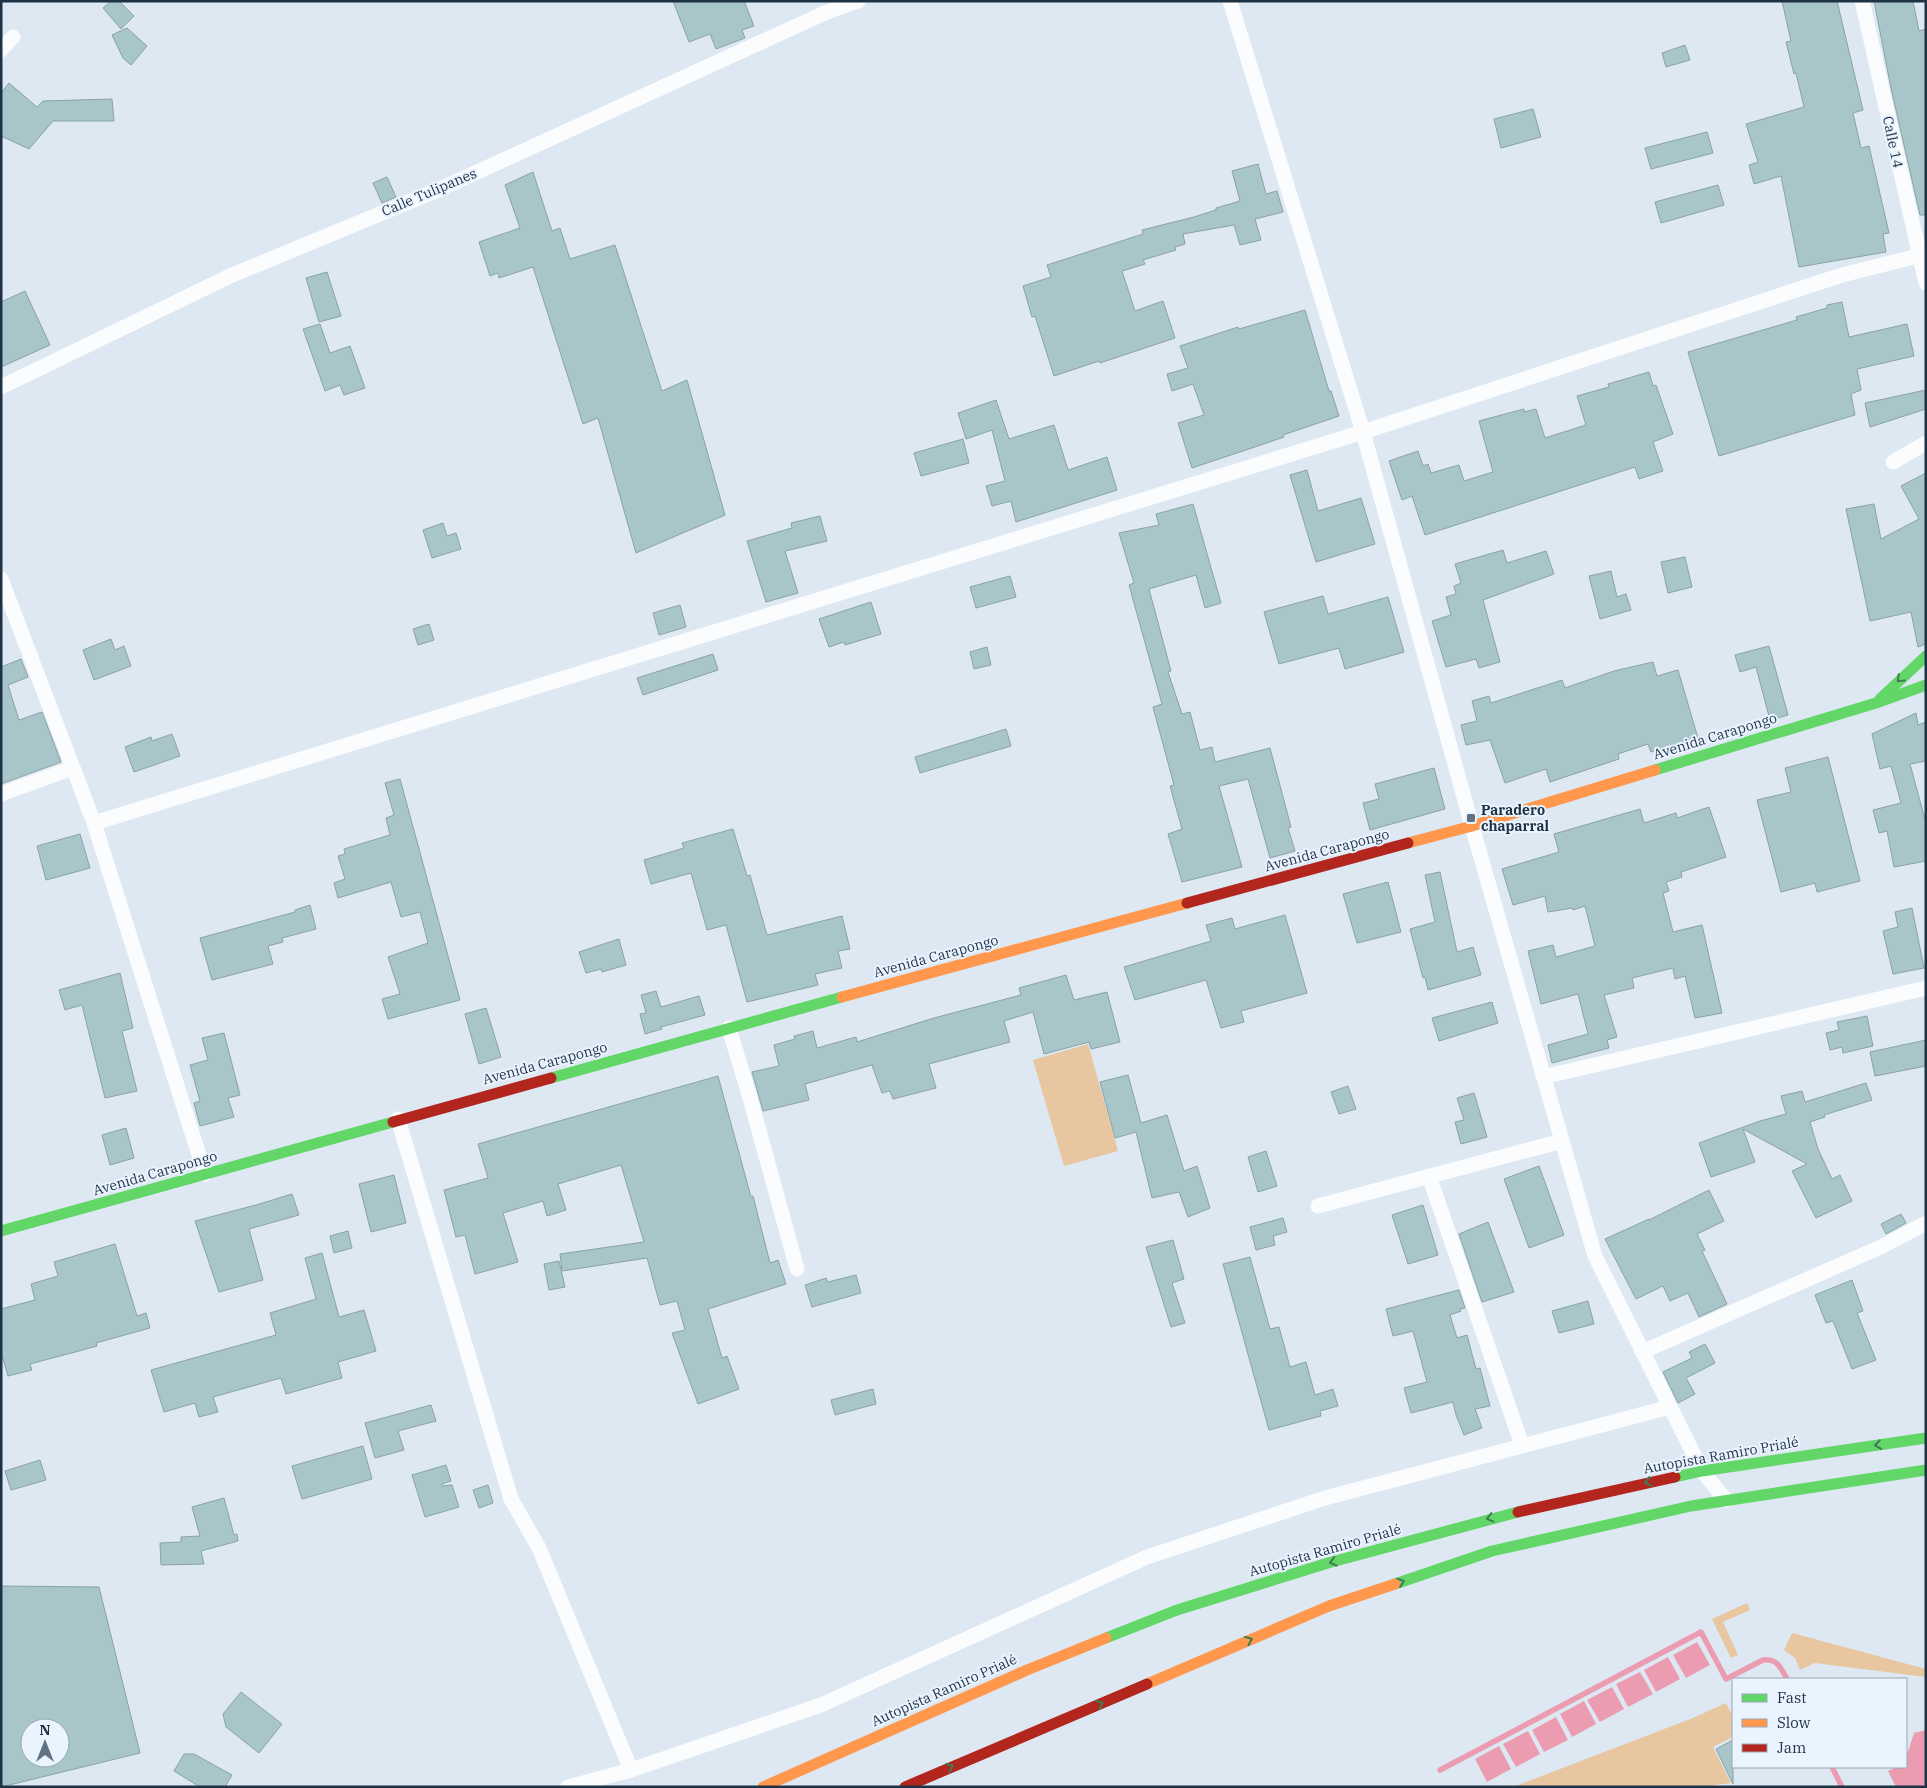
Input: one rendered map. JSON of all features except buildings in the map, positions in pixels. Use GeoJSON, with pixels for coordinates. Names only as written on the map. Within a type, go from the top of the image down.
{"type":"FeatureCollection","features":[{"type":"Feature","properties":{"kind":"main road","name":"Avenida Carapongo"},"geometry":{"type":"LineString","coordinates":[[1876,702],[1926,656]]}},
{"type":"Feature","properties":{"kind":"main road","name":"Avenida Carapongo"},"geometry":{"type":"LineString","coordinates":[[1,1231],[398,1119],[1472,826],[1926,685]]}},
{"type":"Feature","properties":{"kind":"main road","name":"Autopista Ramiro Prialé"},"geometry":{"type":"LineString","coordinates":[[762,1787],[1027,1670],[1177,1610],[1328,1563],[1502,1515],[1702,1470],[1926,1438]]}},
{"type":"Feature","properties":{"kind":"main road"},"geometry":{"type":"LineString","coordinates":[[905,1787],[1329,1606],[1492,1551],[1691,1506],[1926,1470]]}},
{"type":"Feature","properties":{"kind":"street","name":"Calle Tulipanes"},"geometry":{"type":"LineString","coordinates":[[1,387],[230,276],[440,189],[827,12],[858,1]]}},
{"type":"Feature","properties":{"kind":"street"},"geometry":{"type":"LineString","coordinates":[[1230,1],[1363,432],[1472,826],[1595,1256],[1702,1470],[1726,1500]]}},
{"type":"Feature","properties":{"kind":"street","name":"Calle 14"},"geometry":{"type":"LineString","coordinates":[[1862,1],[1918,256],[1926,283]]}},
{"type":"Feature","properties":{"kind":"street"},"geometry":{"type":"LineString","coordinates":[[1,50],[13,37]]}},
{"type":"Feature","properties":{"kind":"street"},"geometry":{"type":"LineString","coordinates":[[94,823],[1363,432],[1842,275],[1918,256]]}},
{"type":"Feature","properties":{"kind":"street"},"geometry":{"type":"LineString","coordinates":[[1894,462],[1926,443]]}},
{"type":"Feature","properties":{"kind":"street"},"geometry":{"type":"LineString","coordinates":[[1,579],[94,823],[205,1174]]}},
{"type":"Feature","properties":{"kind":"street"},"geometry":{"type":"LineString","coordinates":[[1,794],[73,768]]}},
{"type":"Feature","properties":{"kind":"street"},"geometry":{"type":"LineString","coordinates":[[1544,1077],[1926,988]]}},
{"type":"Feature","properties":{"kind":"street"},"geometry":{"type":"LineString","coordinates":[[729,1028],[797,1269]]}},
{"type":"Feature","properties":{"kind":"street"},"geometry":{"type":"LineString","coordinates":[[398,1119],[511,1499],[540,1548],[631,1770]]}},
{"type":"Feature","properties":{"kind":"street"},"geometry":{"type":"LineString","coordinates":[[1318,1206],[1562,1141]]}},
{"type":"Feature","properties":{"kind":"street"},"geometry":{"type":"LineString","coordinates":[[1429,1176],[1522,1445]]}},
{"type":"Feature","properties":{"kind":"street"},"geometry":{"type":"LineString","coordinates":[[1642,1352],[1883,1246],[1926,1223]]}},
{"type":"Feature","properties":{"kind":"street"},"geometry":{"type":"LineString","coordinates":[[568,1787],[631,1770],[821,1705],[1147,1557],[1325,1498],[1670,1407]]}},
{"type":"Feature","properties":{"kind":"shaded area"},"geometry":{"type":"Polygon","coordinates":[[[1088,1044],[1118,1151],[1064,1166],[1033,1060],[1088,1044]]]}},
{"type":"Feature","properties":{"kind":"shaded area"},"geometry":{"type":"Polygon","coordinates":[[[1747,1603],[1750,1610],[1723,1622],[1738,1655],[1731,1658],[1712,1619],[1747,1603]]]}},
{"type":"Feature","properties":{"kind":"shaded area"},"geometry":{"type":"Polygon","coordinates":[[[1792,1633],[1926,1669],[1926,1677],[1815,1663],[1800,1670],[1795,1658],[1784,1650],[1792,1633]]]}},
{"type":"Feature","properties":{"kind":"shaded area"},"geometry":{"type":"Polygon","coordinates":[[[1697,1642],[1710,1665],[1686,1678],[1673,1655],[1697,1642]]]}},
{"type":"Feature","properties":{"kind":"shaded area"},"geometry":{"type":"Polygon","coordinates":[[[1668,1657],[1680,1679],[1656,1692],[1644,1670],[1668,1657]]]}},
{"type":"Feature","properties":{"kind":"shaded area"},"geometry":{"type":"Polygon","coordinates":[[[1640,1672],[1653,1694],[1628,1707],[1616,1684],[1640,1672]]]}},
{"type":"Feature","properties":{"kind":"shaded area"},"geometry":{"type":"Polygon","coordinates":[[[1612,1687],[1624,1709],[1600,1722],[1587,1700],[1612,1687]]]}},
{"type":"Feature","properties":{"kind":"shaded area"},"geometry":{"type":"Polygon","coordinates":[[[1584,1701],[1596,1724],[1572,1737],[1560,1714],[1584,1701]]]}},
{"type":"Feature","properties":{"kind":"shaded area"},"geometry":{"type":"Polygon","coordinates":[[[1726,1703],[1732,1715],[1732,1738],[1713,1747],[1731,1783],[1700,1787],[1513,1787],[1693,1718],[1726,1703]]]}},
{"type":"Feature","properties":{"kind":"shaded area"},"geometry":{"type":"Polygon","coordinates":[[[1556,1717],[1568,1740],[1544,1752],[1532,1730],[1556,1717]]]}},
{"type":"Feature","properties":{"kind":"shaded area"},"geometry":{"type":"Polygon","coordinates":[[[1926,1730],[1926,1787],[1896,1787],[1888,1771],[1895,1768],[1907,1768],[1907,1755],[1914,1733],[1926,1730]]]}},
{"type":"Feature","properties":{"kind":"shaded area"},"geometry":{"type":"Polygon","coordinates":[[[1528,1731],[1540,1754],[1516,1767],[1503,1744],[1528,1731]]]}},
{"type":"Feature","properties":{"kind":"shaded area"},"geometry":{"type":"Polygon","coordinates":[[[1499,1746],[1511,1769],[1487,1782],[1475,1759],[1499,1746]]]}},
{"type":"Feature","properties":{"kind":"waterway"},"geometry":{"type":"LineString","coordinates":[[1440,1770],[1701,1632],[1726,1679],[1763,1660],[1775,1662],[1786,1678]]}},
{"type":"Feature","properties":{"kind":"waterway"},"geometry":{"type":"LineString","coordinates":[[1832,1768],[1842,1787]]}},
{"type":"Feature","properties":{"kind":"traffic: fast"},"geometry":{"type":"LineString","coordinates":[[1880,699],[1926,656]]}},
{"type":"Feature","properties":{"kind":"traffic: fast"},"geometry":{"type":"LineString","coordinates":[[1655,770],[1876,703],[1926,685]]}},
{"type":"Feature","properties":{"kind":"traffic: fast"},"geometry":{"type":"LineString","coordinates":[[551,1078],[842,997]]}},
{"type":"Feature","properties":{"kind":"traffic: fast"},"geometry":{"type":"LineString","coordinates":[[1,1231],[393,1122]]}},
{"type":"Feature","properties":{"kind":"traffic: fast"},"geometry":{"type":"LineString","coordinates":[[1675,1477],[1702,1471],[1926,1438]]}},
{"type":"Feature","properties":{"kind":"traffic: fast"},"geometry":{"type":"LineString","coordinates":[[1395,1584],[1492,1551],[1691,1506],[1926,1470]]}},
{"type":"Feature","properties":{"kind":"traffic: fast"},"geometry":{"type":"LineString","coordinates":[[1106,1638],[1177,1610],[1328,1563],[1518,1512]]}},
{"type":"Feature","properties":{"kind":"traffic: slow"},"geometry":{"type":"LineString","coordinates":[[1408,843],[1472,826],[1655,770]]}},
{"type":"Feature","properties":{"kind":"traffic: slow"},"geometry":{"type":"LineString","coordinates":[[842,997],[1187,903]]}},
{"type":"Feature","properties":{"kind":"traffic: slow"},"geometry":{"type":"LineString","coordinates":[[1147,1684],[1329,1606],[1395,1584]]}},
{"type":"Feature","properties":{"kind":"traffic: slow"},"geometry":{"type":"LineString","coordinates":[[763,1787],[1027,1670],[1106,1638]]}},
{"type":"Feature","properties":{"kind":"traffic: jam"},"geometry":{"type":"LineString","coordinates":[[1187,903],[1408,843]]}},
{"type":"Feature","properties":{"kind":"traffic: jam"},"geometry":{"type":"LineString","coordinates":[[393,1122],[551,1078]]}},
{"type":"Feature","properties":{"kind":"traffic: jam"},"geometry":{"type":"LineString","coordinates":[[1518,1512],[1675,1477]]}},
{"type":"Feature","properties":{"kind":"traffic: jam"},"geometry":{"type":"LineString","coordinates":[[905,1787],[1147,1684]]}},
{"type":"Feature","properties":{"kind":"place","name":"Paradero chaparral"},"geometry":{"type":"Point","coordinates":[1471,818]}}]}
